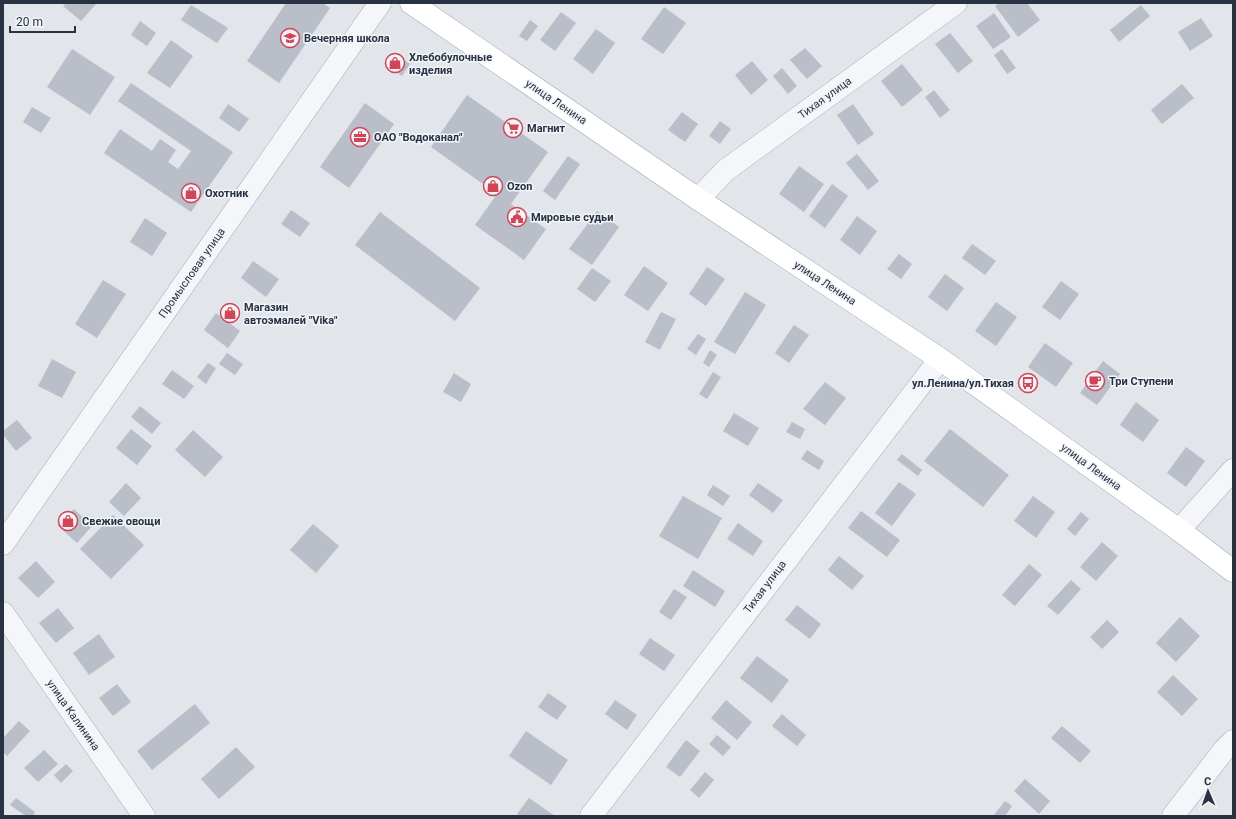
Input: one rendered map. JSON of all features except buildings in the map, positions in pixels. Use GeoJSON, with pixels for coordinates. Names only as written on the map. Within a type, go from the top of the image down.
{"type":"FeatureCollection","features":[{"type":"Feature","properties":{"kind":"main road","name":"улица Ленина"},"geometry":{"type":"LineString","coordinates":[[411,3],[698,199],[940,359],[1179,530],[1233,571]]}},
{"type":"Feature","properties":{"kind":"street","name":"Промысловая улица"},"geometry":{"type":"LineString","coordinates":[[3,544],[380,3]]}},
{"type":"Feature","properties":{"kind":"street","name":"Тихая улица"},"geometry":{"type":"LineString","coordinates":[[698,199],[726,170],[956,3]]}},
{"type":"Feature","properties":{"kind":"street","name":"Тихая улица"},"geometry":{"type":"LineString","coordinates":[[591,816],[940,359]]}},
{"type":"Feature","properties":{"kind":"street"},"geometry":{"type":"LineString","coordinates":[[1179,530],[1233,470]]}},
{"type":"Feature","properties":{"kind":"street","name":"улица Калинина"},"geometry":{"type":"LineString","coordinates":[[3,613],[144,816]]}},
{"type":"Feature","properties":{"kind":"street"},"geometry":{"type":"LineString","coordinates":[[1173,816],[1224,750],[1233,741]]}},
{"type":"Feature","properties":{"kind":"place","name":"Вечерняя школа"},"geometry":{"type":"Point","coordinates":[290,38]}},
{"type":"Feature","properties":{"kind":"place","name":"Хлебобулочные изделия"},"geometry":{"type":"Point","coordinates":[395,63]}},
{"type":"Feature","properties":{"kind":"place","name":"Магнит"},"geometry":{"type":"Point","coordinates":[513,128]}},
{"type":"Feature","properties":{"kind":"place","name":"ОАО \"Водоканал\""},"geometry":{"type":"Point","coordinates":[360,137]}},
{"type":"Feature","properties":{"kind":"place","name":"Ozon"},"geometry":{"type":"Point","coordinates":[493,186]}},
{"type":"Feature","properties":{"kind":"place","name":"Охотник"},"geometry":{"type":"Point","coordinates":[191,193]}},
{"type":"Feature","properties":{"kind":"place","name":"Мировые судьи"},"geometry":{"type":"Point","coordinates":[517,217]}},
{"type":"Feature","properties":{"kind":"place","name":"Магазин автоэмалей \"Vika\""},"geometry":{"type":"Point","coordinates":[230,313]}},
{"type":"Feature","properties":{"kind":"place","name":"Три Ступени"},"geometry":{"type":"Point","coordinates":[1095,381]}},
{"type":"Feature","properties":{"kind":"place","name":"ул.Ленина/ул.Тихая"},"geometry":{"type":"Point","coordinates":[1028,383]}},
{"type":"Feature","properties":{"kind":"place","name":"Свежие овощи"},"geometry":{"type":"Point","coordinates":[68,521]}}]}
